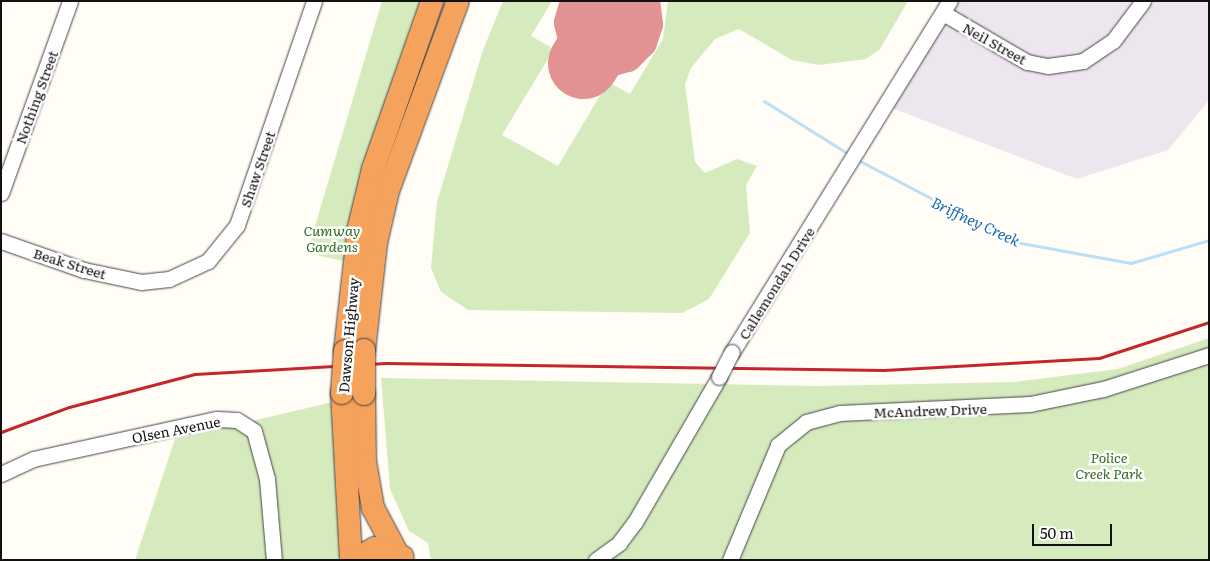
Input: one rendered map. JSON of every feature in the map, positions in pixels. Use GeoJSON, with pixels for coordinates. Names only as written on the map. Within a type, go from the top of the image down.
{"type":"FeatureCollection","features":[{"type":"Feature","properties":{"kind":"highway","name":"Dawson Highway"},"geometry":{"type":"LineString","coordinates":[[351,560],[353,394],[359,226],[373,169],[432,1]]}},
{"type":"Feature","properties":{"kind":"highway","name":"Dawson Highway"},"geometry":{"type":"LineString","coordinates":[[355,351],[388,191],[458,1]]}},
{"type":"Feature","properties":{"kind":"highway","name":"Dawson Highway"},"geometry":{"type":"LineString","coordinates":[[353,394],[372,508],[401,556]]}},
{"type":"Feature","properties":{"kind":"highway"},"geometry":{"type":"LineString","coordinates":[[355,560],[375,548],[401,556]]}},
{"type":"Feature","properties":{"kind":"street","name":"Nothing Street"},"geometry":{"type":"LineString","coordinates":[[1,192],[70,1]]}},
{"type":"Feature","properties":{"kind":"street","name":"Shaw Street"},"geometry":{"type":"LineString","coordinates":[[141,282],[169,279],[201,265],[237,225],[314,1]]}},
{"type":"Feature","properties":{"kind":"street","name":"Neil Street"},"geometry":{"type":"LineString","coordinates":[[946,7],[1027,62],[1048,66],[1083,61],[1113,41],[1143,1]]}},
{"type":"Feature","properties":{"kind":"street","name":"Callemondah Drive"},"geometry":{"type":"LineString","coordinates":[[604,558],[635,522],[732,352],[946,7]]}},
{"type":"Feature","properties":{"kind":"street","name":"Beak Street"},"geometry":{"type":"LineString","coordinates":[[1,241],[84,270],[141,282]]}},
{"type":"Feature","properties":{"kind":"street","name":"McAndrew Drive"},"geometry":{"type":"LineString","coordinates":[[730,560],[778,445],[806,422],[839,413],[1030,404],[1103,390],[1209,355]]}},
{"type":"Feature","properties":{"kind":"street","name":"Olsen Avenue"},"geometry":{"type":"LineString","coordinates":[[1,474],[33,459],[217,419],[237,420],[254,431],[267,479],[274,559]]}},
{"type":"Feature","properties":{"kind":"shaded area"},"geometry":{"type":"Polygon","coordinates":[[[954,1],[1209,1],[1209,100],[1168,150],[1077,179],[889,107],[954,1]]]}},
{"type":"Feature","properties":{"kind":"green space","name":"Cumway Gardens"},"geometry":{"type":"Polygon","coordinates":[[[382,1],[424,1],[348,262],[307,253],[382,1]]]}},
{"type":"Feature","properties":{"kind":"green space"},"geometry":{"type":"Polygon","coordinates":[[[503,1],[552,1],[531,36],[554,49],[502,135],[558,166],[608,82],[630,94],[663,39],[668,1],[908,1],[880,49],[866,59],[819,65],[792,60],[739,29],[715,39],[691,68],[685,84],[695,162],[705,173],[737,159],[757,166],[746,185],[750,233],[709,299],[682,313],[468,310],[441,292],[431,268],[437,202],[483,50],[503,1]]]}},
{"type":"Feature","properties":{"kind":"green space","name":"Police Creek Park"},"geometry":{"type":"Polygon","coordinates":[[[1209,338],[1209,560],[431,560],[428,543],[409,531],[390,489],[381,378],[820,386],[1015,382],[1118,369],[1209,338]]]}},
{"type":"Feature","properties":{"kind":"green space"},"geometry":{"type":"Polygon","coordinates":[[[337,401],[342,560],[135,560],[175,439],[337,401]]]}},
{"type":"Feature","properties":{"kind":"waterway","name":"Briffney Creek"},"geometry":{"type":"LineString","coordinates":[[764,101],[850,155]]}},
{"type":"Feature","properties":{"kind":"waterway","name":"Briffney Creek"},"geometry":{"type":"LineString","coordinates":[[858,160],[1015,242],[1131,263],[1209,240]]}},
{"type":"Feature","properties":{"kind":"taxiway"},"geometry":{"type":"LineString","coordinates":[[574,1],[568,22],[572,40],[588,56],[609,62],[627,57],[642,42],[648,24],[645,1]]}},
{"type":"Feature","properties":{"kind":"runway"},"geometry":{"type":"LineString","coordinates":[[583,63],[620,1]]}},
{"type":"Feature","properties":{"kind":"railway"},"geometry":{"type":"LineString","coordinates":[[1,432],[69,407],[195,374],[386,363],[884,370],[1099,358],[1209,322]]}}]}
